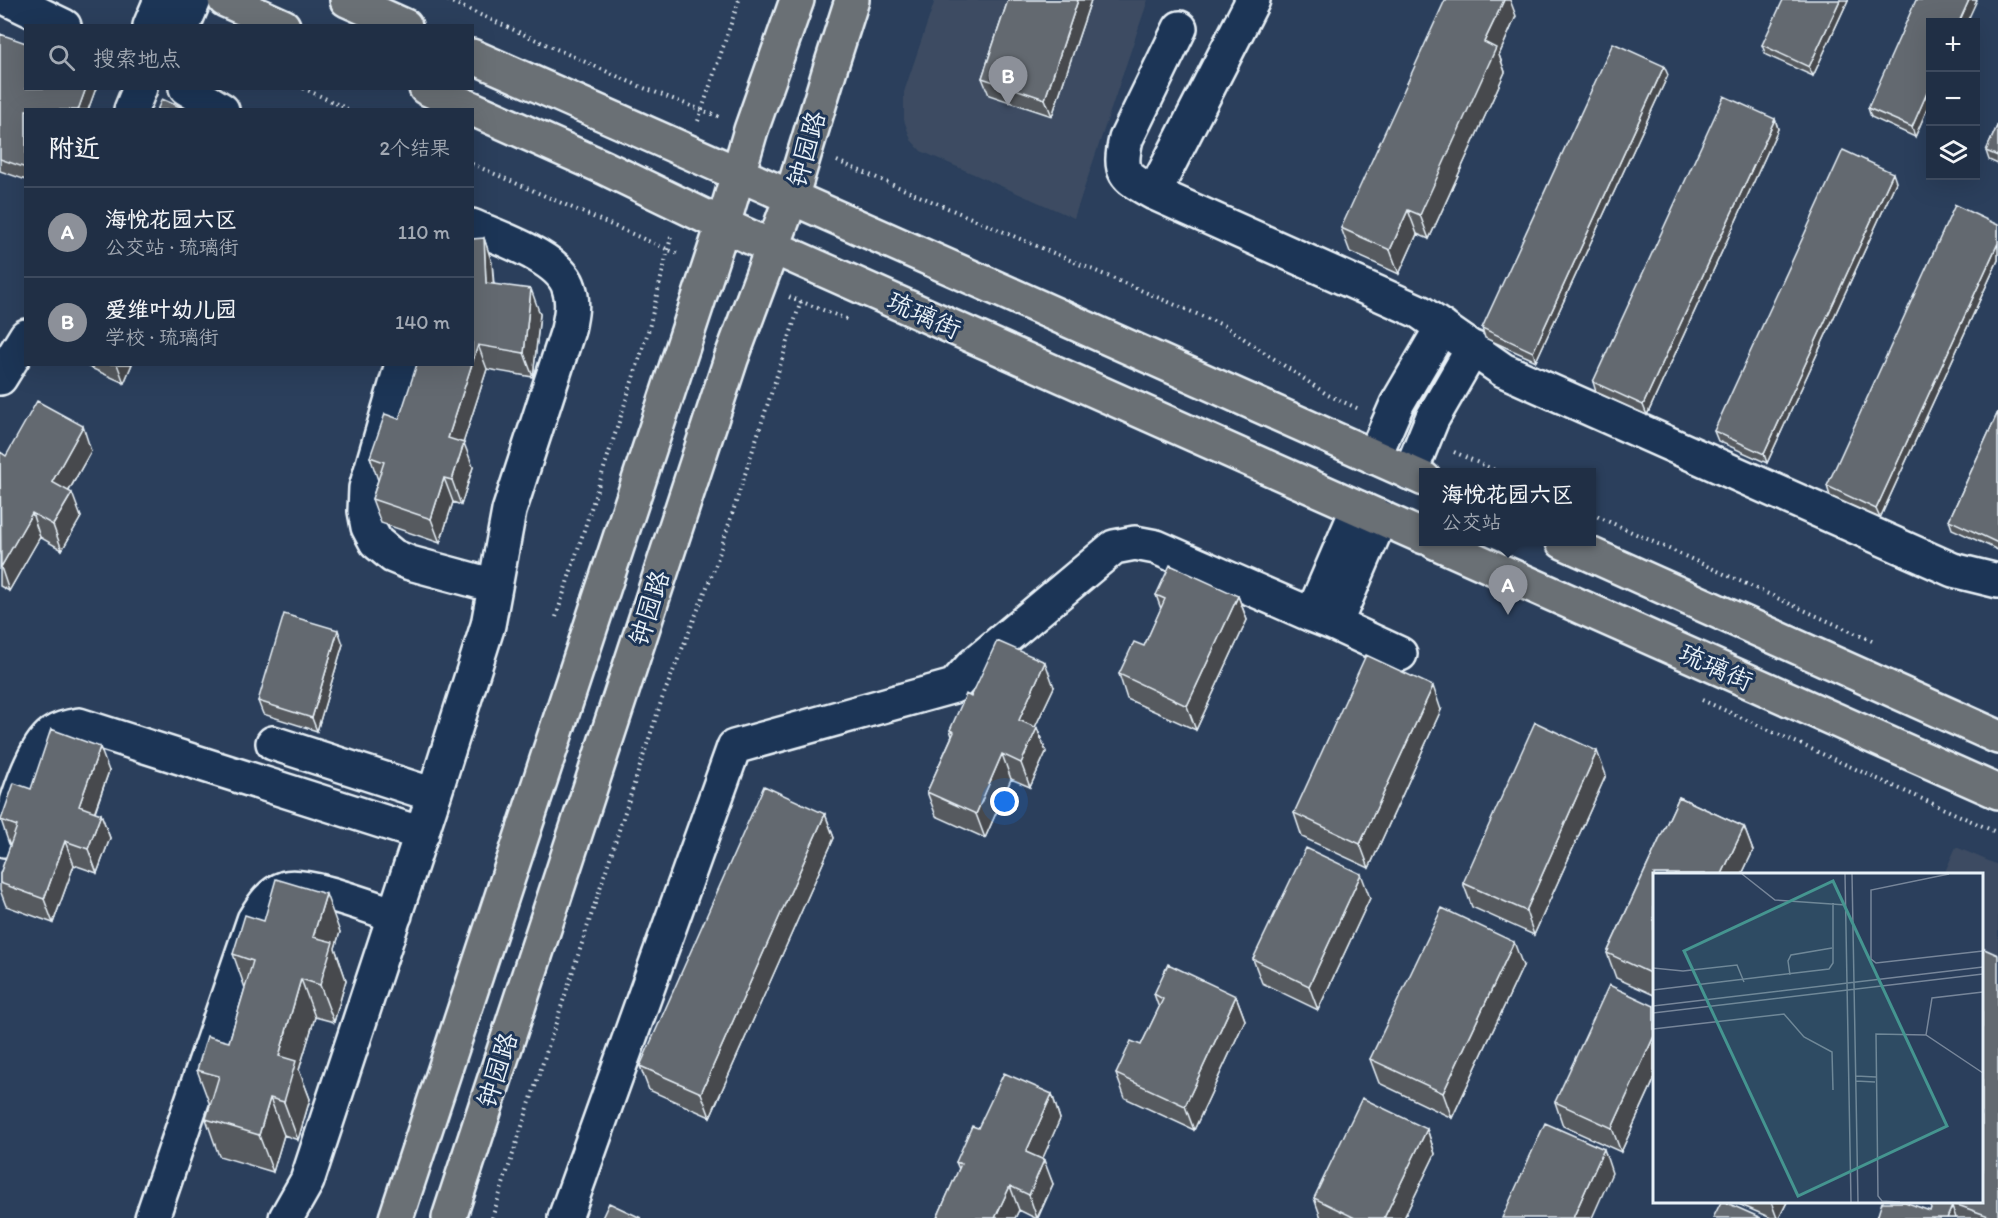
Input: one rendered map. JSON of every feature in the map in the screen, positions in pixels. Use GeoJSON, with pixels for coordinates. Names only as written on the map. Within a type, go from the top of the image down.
{"type":"FeatureCollection","features":[{"type":"Feature","properties":{"kind":"main road"},"geometry":{"type":"LineString","coordinates":[[225,0],[279,24]]}},
{"type":"Feature","properties":{"kind":"main road"},"geometry":{"type":"LineString","coordinates":[[347,0],[401,24]]}},
{"type":"Feature","properties":{"kind":"main road","name":"钟园路"},"geometry":{"type":"LineString","coordinates":[[396,1218],[723,225],[751,130],[797,0]]}},
{"type":"Feature","properties":{"kind":"main road","name":"钟园路"},"geometry":{"type":"LineString","coordinates":[[449,1218],[718,398],[792,198],[852,0]]}},
{"type":"Feature","properties":{"kind":"main road"},"geometry":{"type":"LineString","coordinates":[[474,57],[1417,476]]}},
{"type":"Feature","properties":{"kind":"main road","name":"琉璃街"},"geometry":{"type":"LineString","coordinates":[[431,90],[471,108]]}},
{"type":"Feature","properties":{"kind":"main road","name":"琉璃街"},"geometry":{"type":"LineString","coordinates":[[474,109],[603,166],[774,248],[1419,535]]}},
{"type":"Feature","properties":{"kind":"main road","name":"琉璃街"},"geometry":{"type":"LineString","coordinates":[[1444,546],[1998,792]]}},
{"type":"Feature","properties":{"kind":"main road","name":"琉璃街"},"geometry":{"type":"LineString","coordinates":[[1572,546],[1998,737]]}},
{"type":"Feature","properties":{"kind":"street"},"geometry":{"type":"LineString","coordinates":[[10,0],[60,24]]}},
{"type":"Feature","properties":{"kind":"street"},"geometry":{"type":"LineString","coordinates":[[151,24],[161,0]]}},
{"type":"Feature","properties":{"kind":"street"},"geometry":{"type":"LineString","coordinates":[[184,24],[194,0]]}},
{"type":"Feature","properties":{"kind":"street"},"geometry":{"type":"LineString","coordinates":[[1154,193],[1253,0]]}},
{"type":"Feature","properties":{"kind":"street"},"geometry":{"type":"LineString","coordinates":[[1180,28],[1126,139],[1121,158],[1126,174],[1136,183],[1420,312],[1503,370],[1942,566],[1998,581]]}},
{"type":"Feature","properties":{"kind":"street"},"geometry":{"type":"LineString","coordinates":[[132,108],[139,90]]}},
{"type":"Feature","properties":{"kind":"street"},"geometry":{"type":"LineString","coordinates":[[189,90],[219,108]]}},
{"type":"Feature","properties":{"kind":"street"},"geometry":{"type":"LineString","coordinates":[[286,1218],[307,1181],[435,795],[488,625],[509,512],[568,330],[572,305],[569,286],[560,270],[545,260],[474,227]]}},
{"type":"Feature","properties":{"kind":"street"},"geometry":{"type":"LineString","coordinates":[[1374,457],[1397,404],[1442,327]]}},
{"type":"Feature","properties":{"kind":"street"},"geometry":{"type":"LineString","coordinates":[[0,378],[24,339]]}},
{"type":"Feature","properties":{"kind":"street"},"geometry":{"type":"LineString","coordinates":[[1417,476],[1424,438],[1432,419],[1473,348]]}},
{"type":"Feature","properties":{"kind":"street"},"geometry":{"type":"LineString","coordinates":[[401,366],[366,488],[365,511],[368,527],[376,542],[393,556],[410,563],[495,586]]}},
{"type":"Feature","properties":{"kind":"street"},"geometry":{"type":"LineString","coordinates":[[1323,620],[1370,513]]}},
{"type":"Feature","properties":{"kind":"street"},"geometry":{"type":"LineString","coordinates":[[565,1218],[734,747],[954,686],[972,666],[1114,547],[1136,543],[1156,547],[1400,654]]}},
{"type":"Feature","properties":{"kind":"street"},"geometry":{"type":"LineString","coordinates":[[5,840],[34,757],[53,733],[79,725],[422,834]]}},
{"type":"Feature","properties":{"kind":"street"},"geometry":{"type":"LineString","coordinates":[[273,742],[435,795]]}},
{"type":"Feature","properties":{"kind":"street"},"geometry":{"type":"LineString","coordinates":[[152,1218],[254,920],[264,904],[277,892],[289,887],[306,888],[394,915]]}},
{"type":"Feature","properties":{"kind":"path"},"geometry":{"type":"LineString","coordinates":[[447,0],[639,86],[751,130]]}},
{"type":"Feature","properties":{"kind":"path"},"geometry":{"type":"LineString","coordinates":[[691,152],[701,110],[739,0]]}},
{"type":"Feature","properties":{"kind":"path"},"geometry":{"type":"LineString","coordinates":[[307,90],[346,108]]}},
{"type":"Feature","properties":{"kind":"path"},"geometry":{"type":"LineString","coordinates":[[806,150],[837,161],[1225,326],[1328,395],[1389,422]]}},
{"type":"Feature","properties":{"kind":"path"},"geometry":{"type":"LineString","coordinates":[[822,211],[840,151]]}},
{"type":"Feature","properties":{"kind":"path"},"geometry":{"type":"LineString","coordinates":[[474,165],[709,267]]}},
{"type":"Feature","properties":{"kind":"path"},"geometry":{"type":"LineString","coordinates":[[553,627],[648,332],[679,204]]}},
{"type":"Feature","properties":{"kind":"path"},"geometry":{"type":"LineString","coordinates":[[492,1218],[662,699],[715,567],[812,265]]}},
{"type":"Feature","properties":{"kind":"path"},"geometry":{"type":"LineString","coordinates":[[759,285],[859,324]]}},
{"type":"Feature","properties":{"kind":"path"},"geometry":{"type":"LineString","coordinates":[[1424,438],[1491,468]]}},
{"type":"Feature","properties":{"kind":"path"},"geometry":{"type":"LineString","coordinates":[[1596,516],[1880,645]]}},
{"type":"Feature","properties":{"kind":"path"},"geometry":{"type":"LineString","coordinates":[[1694,696],[1998,833]]}},
{"type":"Feature","properties":{"kind":"shaded area"},"geometry":{"type":"Polygon","coordinates":[[[935,0],[1148,0],[1074,218],[921,151],[911,140],[904,120],[904,92],[935,0]]]}},
{"type":"Feature","properties":{"kind":"shaded area"},"geometry":{"type":"Polygon","coordinates":[[[1956,847],[1998,865],[1998,1218],[1937,1218],[1983,1203],[1983,873],[1944,873],[1956,847]]]}},
{"type":"Feature","properties":{"kind":"building"},"geometry":{"type":"Polygon","coordinates":[[[1008,0],[1078,0],[1045,99],[982,78],[1008,0]]]}},
{"type":"Feature","properties":{"kind":"building"},"geometry":{"type":"Polygon","coordinates":[[[1445,0],[1504,0],[1484,42],[1496,48],[1420,215],[1408,210],[1390,250],[1341,228],[1445,0]]]}},
{"type":"Feature","properties":{"kind":"building"},"geometry":{"type":"Polygon","coordinates":[[[1783,0],[1840,0],[1809,67],[1762,45],[1783,0]]]}},
{"type":"Feature","properties":{"kind":"building"},"geometry":{"type":"Polygon","coordinates":[[[1916,0],[1969,0],[1961,18],[1926,18],[1926,95],[1912,127],[1868,108],[1916,0]]]}},
{"type":"Feature","properties":{"kind":"building"},"geometry":{"type":"Polygon","coordinates":[[[0,34],[24,42],[24,90],[85,90],[79,108],[24,108],[24,167],[0,159],[0,34]]]}},
{"type":"Feature","properties":{"kind":"building"},"geometry":{"type":"Polygon","coordinates":[[[1613,43],[1664,66],[1533,352],[1482,328],[1613,43]]]}},
{"type":"Feature","properties":{"kind":"building"},"geometry":{"type":"Polygon","coordinates":[[[1724,96],[1775,119],[1643,405],[1593,382],[1724,96]]]}},
{"type":"Feature","properties":{"kind":"building"},"geometry":{"type":"Polygon","coordinates":[[[162,99],[182,108],[158,108],[162,99]]]}},
{"type":"Feature","properties":{"kind":"building"},"geometry":{"type":"Polygon","coordinates":[[[1998,124],[1998,156],[1986,151],[1998,124]]]}},
{"type":"Feature","properties":{"kind":"building"},"geometry":{"type":"Polygon","coordinates":[[[1843,150],[1893,173],[1764,454],[1714,431],[1843,150]]]}},
{"type":"Feature","properties":{"kind":"building"},"geometry":{"type":"Polygon","coordinates":[[[1955,205],[1998,225],[1998,243],[1876,509],[1827,486],[1955,205]]]}},
{"type":"Feature","properties":{"kind":"building"},"geometry":{"type":"Polygon","coordinates":[[[484,238],[486,283],[531,289],[524,353],[478,345],[474,357],[474,239],[484,238]]]}},
{"type":"Feature","properties":{"kind":"building"},"geometry":{"type":"Polygon","coordinates":[[[416,366],[471,366],[448,438],[464,443],[452,480],[444,478],[431,519],[372,499],[384,462],[370,457],[385,414],[399,419],[416,366]]]}},
{"type":"Feature","properties":{"kind":"building"},"geometry":{"type":"Polygon","coordinates":[[[37,401],[83,426],[52,482],[72,493],[53,525],[32,513],[1,567],[0,452],[6,456],[37,401]]]}},
{"type":"Feature","properties":{"kind":"building"},"geometry":{"type":"Polygon","coordinates":[[[1998,412],[1998,543],[1949,520],[1998,412]]]}},
{"type":"Feature","properties":{"kind":"building"},"geometry":{"type":"Polygon","coordinates":[[[1170,565],[1238,596],[1187,706],[1119,674],[1134,642],[1144,646],[1165,599],[1156,595],[1170,565]]]}},
{"type":"Feature","properties":{"kind":"building"},"geometry":{"type":"Polygon","coordinates":[[[284,614],[338,630],[312,718],[258,701],[284,614]]]}},
{"type":"Feature","properties":{"kind":"building"},"geometry":{"type":"Polygon","coordinates":[[[997,641],[1045,662],[1019,720],[1037,728],[1021,763],[1002,754],[976,814],[927,792],[954,732],[950,730],[966,694],[971,697],[997,641]]]}},
{"type":"Feature","properties":{"kind":"building"},"geometry":{"type":"Polygon","coordinates":[[[1366,655],[1433,686],[1360,844],[1294,813],[1366,655]]]}},
{"type":"Feature","properties":{"kind":"building"},"geometry":{"type":"Polygon","coordinates":[[[1535,722],[1597,751],[1526,911],[1463,883],[1535,722]]]}},
{"type":"Feature","properties":{"kind":"building"},"geometry":{"type":"Polygon","coordinates":[[[51,729],[100,747],[79,806],[101,814],[88,849],[65,841],[44,899],[0,883],[0,874],[17,826],[1,820],[14,783],[31,789],[51,729]]]}},
{"type":"Feature","properties":{"kind":"building"},"geometry":{"type":"Polygon","coordinates":[[[764,786],[825,814],[701,1093],[640,1066],[764,786]]]}},
{"type":"Feature","properties":{"kind":"building"},"geometry":{"type":"Polygon","coordinates":[[[1679,797],[1744,827],[1722,873],[1653,873],[1653,975],[1607,953],[1679,797]]]}},
{"type":"Feature","properties":{"kind":"building"},"geometry":{"type":"Polygon","coordinates":[[[1306,848],[1361,874],[1309,986],[1253,959],[1306,848]]]}},
{"type":"Feature","properties":{"kind":"building"},"geometry":{"type":"Polygon","coordinates":[[[276,879],[326,894],[313,937],[333,942],[320,985],[301,979],[279,1056],[296,1061],[284,1102],[270,1098],[259,1135],[206,1119],[219,1076],[197,1070],[207,1036],[229,1042],[253,961],[233,954],[245,915],[264,921],[276,879]]]}},
{"type":"Feature","properties":{"kind":"building"},"geometry":{"type":"Polygon","coordinates":[[[1442,908],[1514,942],[1443,1093],[1370,1059],[1442,908]]]}},
{"type":"Feature","properties":{"kind":"building"},"geometry":{"type":"Polygon","coordinates":[[[1983,948],[1998,955],[1998,1218],[1952,1203],[1983,1203],[1983,948]]]}},
{"type":"Feature","properties":{"kind":"building"},"geometry":{"type":"Polygon","coordinates":[[[1168,964],[1236,996],[1185,1106],[1116,1074],[1131,1041],[1141,1045],[1163,999],[1154,994],[1168,964]]]}},
{"type":"Feature","properties":{"kind":"building"},"geometry":{"type":"Polygon","coordinates":[[[1609,985],[1653,1006],[1653,1038],[1612,1128],[1555,1102],[1609,985]]]}},
{"type":"Feature","properties":{"kind":"building"},"geometry":{"type":"Polygon","coordinates":[[[1004,1073],[1052,1094],[1026,1152],[1044,1160],[1029,1195],[1010,1186],[995,1218],[937,1218],[961,1164],[956,1162],[972,1126],[978,1128],[1004,1073]]]}},
{"type":"Feature","properties":{"kind":"building"},"geometry":{"type":"Polygon","coordinates":[[[1362,1098],[1427,1129],[1384,1218],[1355,1218],[1314,1198],[1362,1098]]]}},
{"type":"Feature","properties":{"kind":"building"},"geometry":{"type":"Polygon","coordinates":[[[1545,1123],[1604,1149],[1573,1218],[1502,1218],[1545,1123]]]}},
{"type":"Feature","properties":{"kind":"building"},"geometry":{"type":"Polygon","coordinates":[[[609,1203],[641,1218],[602,1218],[609,1203]]]}},
{"type":"Feature","properties":{"kind":"building"},"geometry":{"type":"Polygon","coordinates":[[[1720,1203],[1727,1203],[1761,1218],[1713,1218],[1720,1203]]]}},
{"type":"Feature","properties":{"kind":"building"},"geometry":{"type":"Polygon","coordinates":[[[1882,1203],[1908,1203],[1930,1211],[1933,1203],[1952,1206],[1947,1218],[1877,1218],[1882,1203]]]}},
{"type":"Feature","properties":{"kind":"place","name":"爱维叶幼儿园"},"geometry":{"type":"Point","coordinates":[1008,106]}},
{"type":"Feature","properties":{"kind":"place","name":"海悦花园六区"},"geometry":{"type":"Point","coordinates":[1508,615]}}]}
